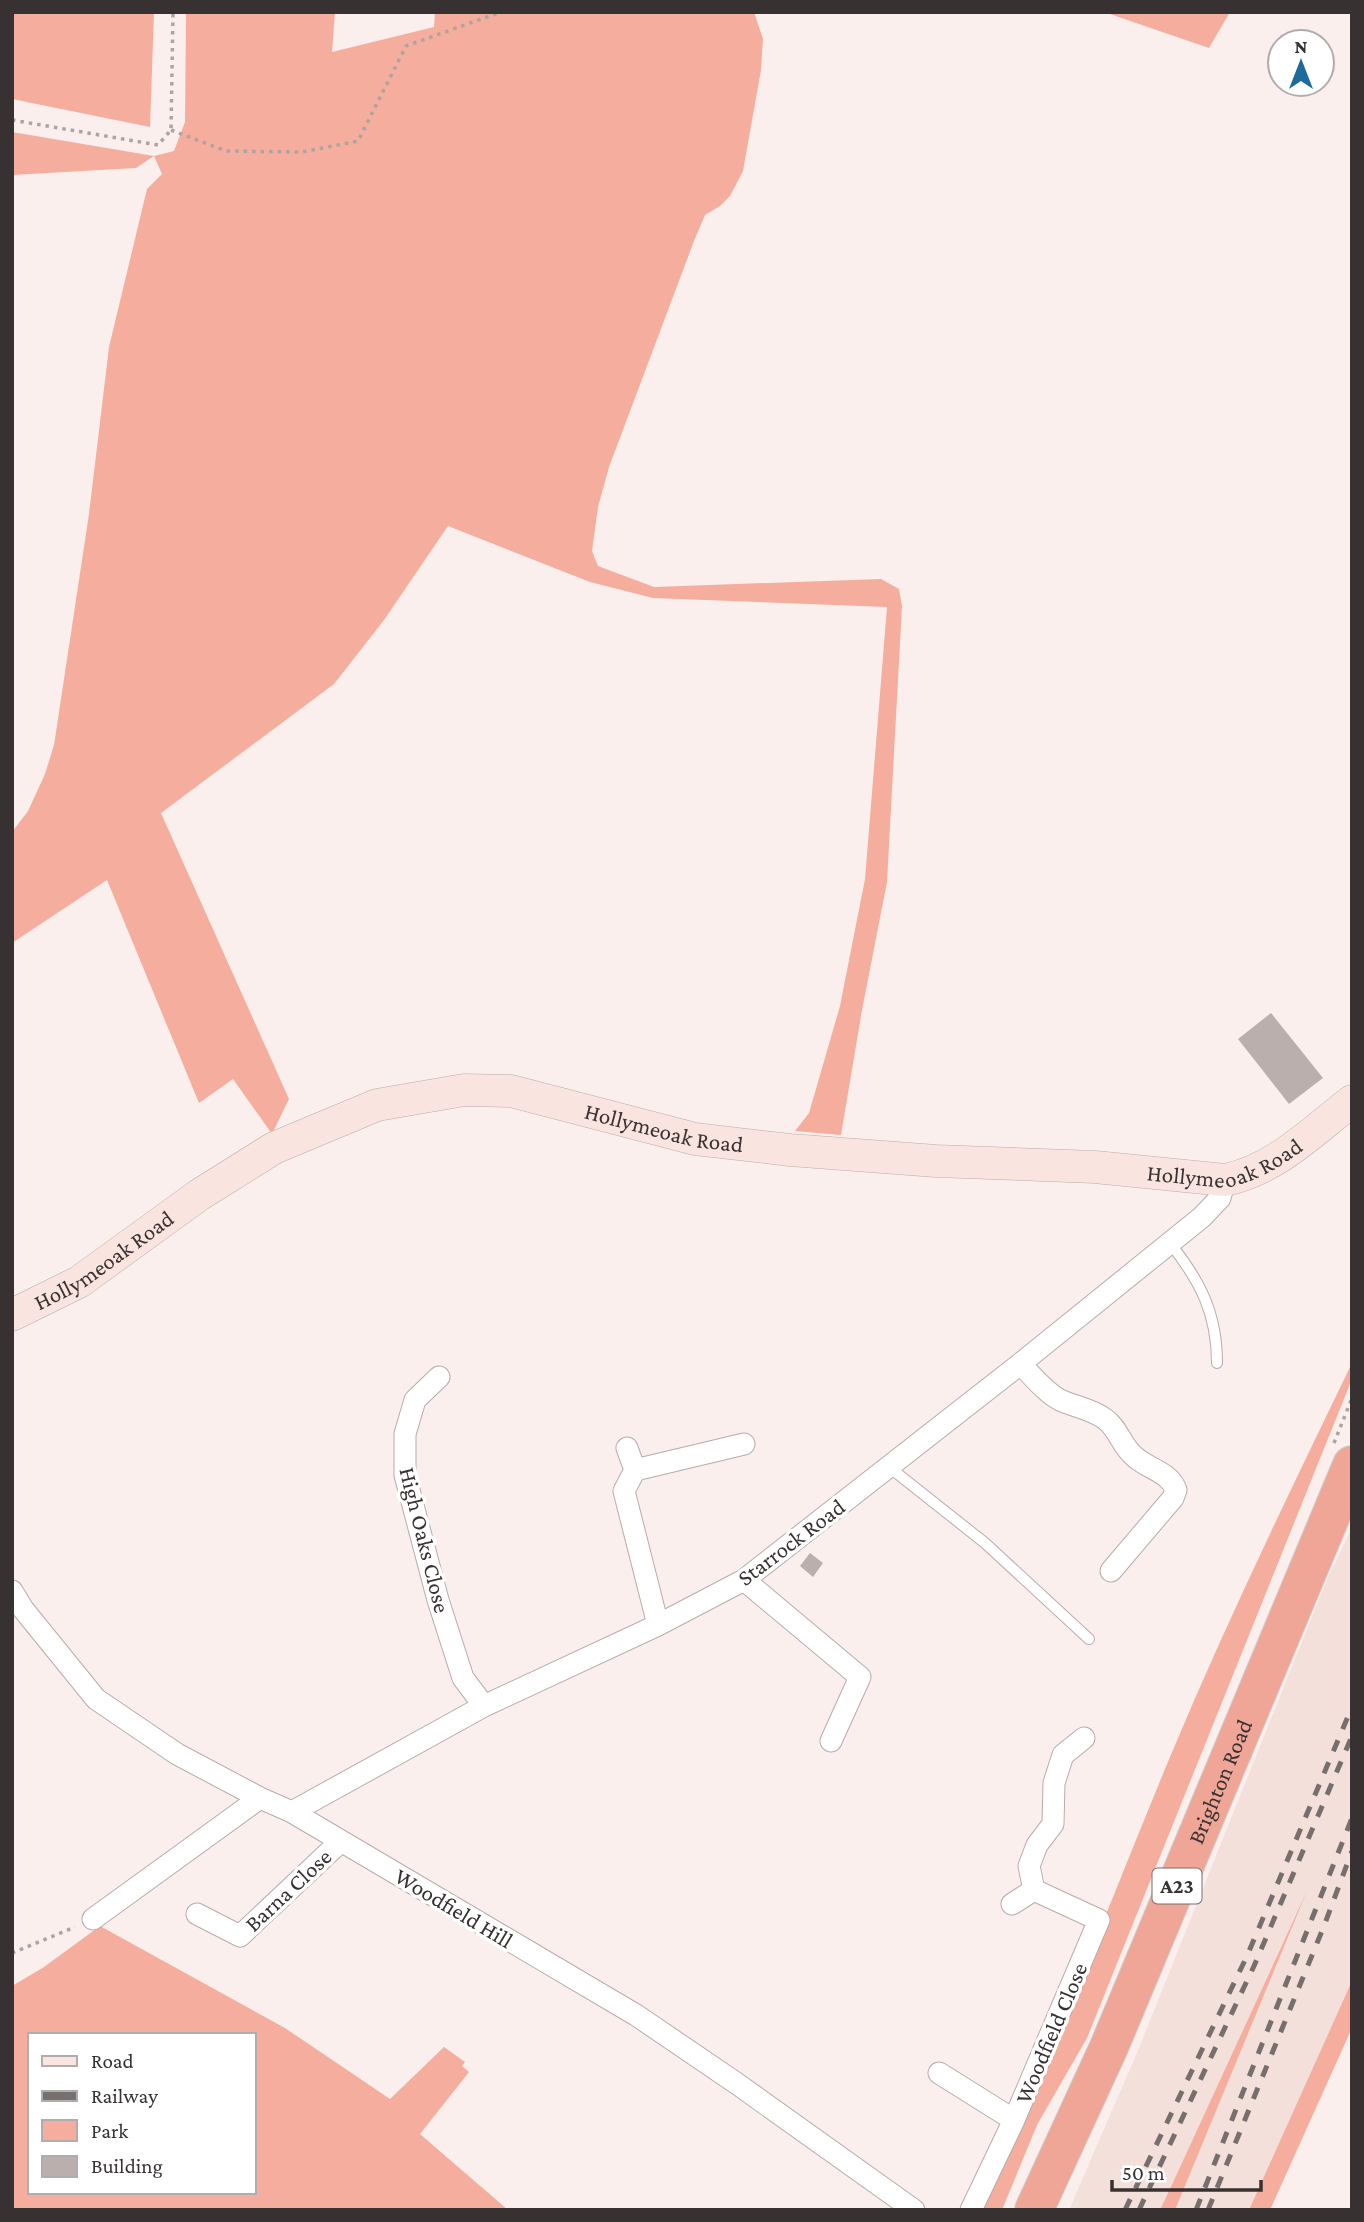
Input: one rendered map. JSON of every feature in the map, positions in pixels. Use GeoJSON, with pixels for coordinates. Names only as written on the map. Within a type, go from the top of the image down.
{"type":"FeatureCollection","features":[{"type":"Feature","properties":{"kind":"highway","name":"Brighton Road"},"geometry":{"type":"LineString","coordinates":[[1034,2210],[1110,2047],[1352,1465]]}},
{"type":"Feature","properties":{"kind":"street","name":"Hollymeoak Road"},"geometry":{"type":"LineString","coordinates":[[12,1315],[79,1282],[199,1195],[274,1148],[377,1105],[464,1090],[511,1091],[695,1139],[790,1150],[936,1161],[1095,1167],[1225,1180],[1245,1176],[1275,1160],[1352,1101]]}},
{"type":"Feature","properties":{"kind":"street","name":"Starrock Road"},"geometry":{"type":"LineString","coordinates":[[292,1812],[484,1706],[658,1625],[744,1580],[1020,1364],[1202,1217],[1220,1198],[1225,1180]]}},
{"type":"Feature","properties":{"kind":"street"},"geometry":{"type":"LineString","coordinates":[[1020,1364],[1058,1399],[1099,1414],[1108,1421],[1115,1428],[1124,1447],[1136,1459],[1173,1482],[1177,1490],[1111,1571]]}},
{"type":"Feature","properties":{"kind":"street","name":"High Oaks Close"},"geometry":{"type":"LineString","coordinates":[[439,1377],[415,1400],[405,1434],[405,1475],[438,1600],[463,1678],[484,1706]]}},
{"type":"Feature","properties":{"kind":"street"},"geometry":{"type":"LineString","coordinates":[[635,1470],[744,1444]]}},
{"type":"Feature","properties":{"kind":"street"},"geometry":{"type":"LineString","coordinates":[[627,1448],[635,1470],[624,1491],[658,1625]]}},
{"type":"Feature","properties":{"kind":"street"},"geometry":{"type":"LineString","coordinates":[[744,1580],[860,1677],[831,1741]]}},
{"type":"Feature","properties":{"kind":"street","name":"Woodfield Hill"},"geometry":{"type":"LineString","coordinates":[[12,1591],[23,1609],[96,1699],[177,1754],[292,1812],[636,2015],[914,2210]]}},
{"type":"Feature","properties":{"kind":"street"},"geometry":{"type":"LineString","coordinates":[[1012,1904],[1034,1890],[1029,1866],[1037,1845],[1053,1824],[1055,1783],[1063,1755],[1084,1738]]}},
{"type":"Feature","properties":{"kind":"street"},"geometry":{"type":"LineString","coordinates":[[93,1919],[260,1798]]}},
{"type":"Feature","properties":{"kind":"street","name":"Barna Close"},"geometry":{"type":"LineString","coordinates":[[197,1914],[240,1936],[341,1841]]}},
{"type":"Feature","properties":{"kind":"street","name":"Woodfield Close"},"geometry":{"type":"LineString","coordinates":[[971,2210],[1014,2120],[1099,1920],[1034,1890]]}},
{"type":"Feature","properties":{"kind":"street"},"geometry":{"type":"LineString","coordinates":[[939,2073],[1014,2120]]}},
{"type":"Feature","properties":{"kind":"lane"},"geometry":{"type":"LineString","coordinates":[[1170,1242],[1193,1273],[1203,1293],[1215,1333],[1217,1363]]}},
{"type":"Feature","properties":{"kind":"lane"},"geometry":{"type":"LineString","coordinates":[[889,1467],[985,1543],[1089,1639]]}},
{"type":"Feature","properties":{"kind":"path"},"geometry":{"type":"LineString","coordinates":[[12,120],[158,145],[171,130],[173,12]]}},
{"type":"Feature","properties":{"kind":"path"},"geometry":{"type":"LineString","coordinates":[[171,130],[226,151],[302,152],[358,141],[406,46],[501,12]]}},
{"type":"Feature","properties":{"kind":"path"},"geometry":{"type":"LineString","coordinates":[[12,1953],[93,1919]]}},
{"type":"Feature","properties":{"kind":"shaded area"},"geometry":{"type":"Polygon","coordinates":[[[1352,1528],[1352,1988],[1260,2210],[1069,2210],[1139,2048],[1327,1579],[1352,1528]]]}},
{"type":"Feature","properties":{"kind":"green space"},"geometry":{"type":"Polygon","coordinates":[[[12,12],[154,12],[150,127],[12,99],[12,12]]]}},
{"type":"Feature","properties":{"kind":"green space"},"geometry":{"type":"Polygon","coordinates":[[[186,12],[335,12],[332,52],[434,27],[435,12],[754,12],[763,39],[761,70],[743,171],[730,196],[705,215],[694,241],[609,467],[598,507],[592,551],[598,566],[654,587],[881,579],[899,589],[902,606],[887,882],[841,1135],[795,1131],[809,1113],[840,1006],[865,879],[887,607],[653,598],[590,582],[448,526],[384,620],[334,684],[161,813],[289,1099],[272,1134],[233,1079],[199,1103],[107,880],[12,943],[12,832],[28,811],[45,774],[54,745],[89,514],[109,347],[147,189],[162,174],[154,156],[174,151],[185,122],[186,12]]]}},
{"type":"Feature","properties":{"kind":"green space"},"geometry":{"type":"Polygon","coordinates":[[[1104,12],[1230,12],[1209,48],[1104,12]]]}},
{"type":"Feature","properties":{"kind":"green space"},"geometry":{"type":"Polygon","coordinates":[[[12,132],[154,156],[136,168],[12,175],[12,132]]]}},
{"type":"Feature","properties":{"kind":"green space"},"geometry":{"type":"Polygon","coordinates":[[[1352,1363],[1352,1379],[1087,2038],[1037,2125],[1002,2210],[980,2210],[1054,2041],[1191,1707],[1352,1363]]]}},
{"type":"Feature","properties":{"kind":"green space"},"geometry":{"type":"Polygon","coordinates":[[[1307,1891],[1175,2210],[1160,2210],[1170,2189],[1307,1891]]]}},
{"type":"Feature","properties":{"kind":"green space"},"geometry":{"type":"Polygon","coordinates":[[[100,1926],[285,2028],[390,2099],[444,2047],[465,2062],[462,2066],[469,2072],[420,2134],[508,2210],[12,2210],[12,1986],[44,1967],[100,1926]]]}},
{"type":"Feature","properties":{"kind":"green space"},"geometry":{"type":"Polygon","coordinates":[[[1352,1981],[1352,2028],[1270,2210],[1249,2210],[1352,1981]]]}},
{"type":"Feature","properties":{"kind":"building"},"geometry":{"type":"Polygon","coordinates":[[[1271,1013],[1323,1078],[1289,1104],[1238,1039],[1271,1013]]]}},
{"type":"Feature","properties":{"kind":"building"},"geometry":{"type":"Polygon","coordinates":[[[810,1553],[823,1563],[813,1577],[800,1566],[810,1553]]]}},
{"type":"Feature","properties":{"kind":"railway"},"geometry":{"type":"LineString","coordinates":[[1125,2210],[1247,1956],[1352,1707]]}},
{"type":"Feature","properties":{"kind":"railway"},"geometry":{"type":"LineString","coordinates":[[1139,2210],[1254,1966],[1352,1736]]}},
{"type":"Feature","properties":{"kind":"railway"},"geometry":{"type":"LineString","coordinates":[[1196,2210],[1352,1818]]}},
{"type":"Feature","properties":{"kind":"railway"},"geometry":{"type":"LineString","coordinates":[[1208,2210],[1352,1851]]}}]}
